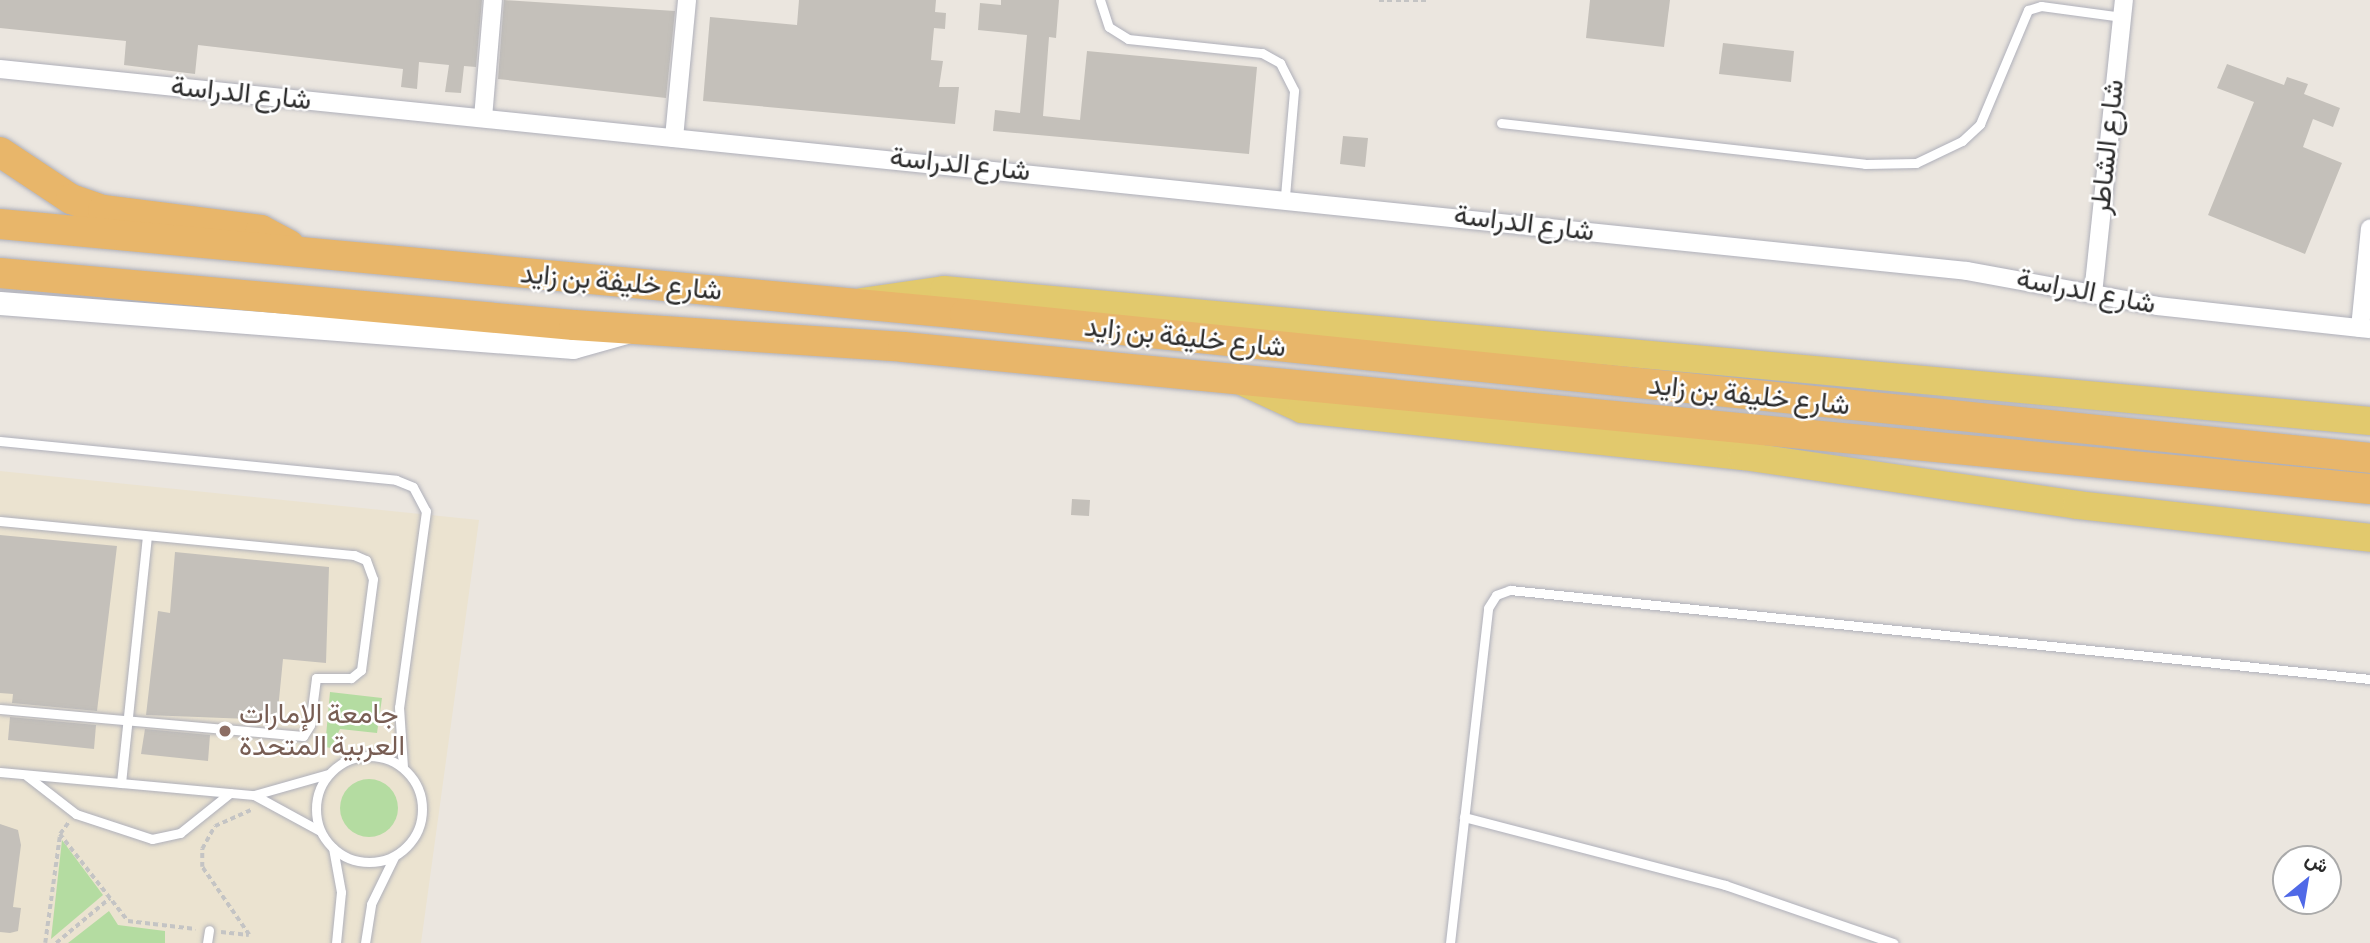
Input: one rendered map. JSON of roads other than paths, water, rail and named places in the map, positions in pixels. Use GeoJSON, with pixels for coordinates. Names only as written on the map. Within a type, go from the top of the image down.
{"type":"FeatureCollection","features":[{"type":"Feature","properties":{"kind":"highway"},"geometry":{"type":"LineString","coordinates":[[0,152],[71,199],[134,215],[268,232],[294,254]]}},
{"type":"Feature","properties":{"kind":"highway","name":"شارع خليفة بن زايد"},"geometry":{"type":"LineString","coordinates":[[0,224],[294,254],[856,304],[2370,458]]}},
{"type":"Feature","properties":{"kind":"highway","name":"شارع خليفة بن زايد"},"geometry":{"type":"LineString","coordinates":[[0,272],[634,329],[1235,378],[2370,489]]}},
{"type":"Feature","properties":{"kind":"main road"},"geometry":{"type":"LineString","coordinates":[[856,304],[944,290],[2370,421]]}},
{"type":"Feature","properties":{"kind":"main road"},"geometry":{"type":"LineString","coordinates":[[1235,378],[1302,409],[1743,456],[2090,507],[2370,538]]}},
{"type":"Feature","properties":{"kind":"street"},"geometry":{"type":"LineString","coordinates":[[483,118],[493,0]]}},
{"type":"Feature","properties":{"kind":"street"},"geometry":{"type":"LineString","coordinates":[[674,138],[687,0]]}},
{"type":"Feature","properties":{"kind":"street","name":"شارع الشاطر"},"geometry":{"type":"LineString","coordinates":[[2093,294],[2123,8]]}},
{"type":"Feature","properties":{"kind":"street","name":"شارع الدراسة"},"geometry":{"type":"LineString","coordinates":[[0,69],[1285,197],[2015,277],[2093,294],[2365,329]]}},
{"type":"Feature","properties":{"kind":"street"},"geometry":{"type":"LineString","coordinates":[[2365,329],[2370,228]]}},
{"type":"Feature","properties":{"kind":"street"},"geometry":{"type":"LineString","coordinates":[[0,303],[573,347],[634,329]]}},
{"type":"Feature","properties":{"kind":"lane"},"geometry":{"type":"LineString","coordinates":[[1100,0],[1109,27],[1128,39],[1262,53],[1280,63],[1294,91],[1285,197]]}},
{"type":"Feature","properties":{"kind":"lane"},"geometry":{"type":"LineString","coordinates":[[1501,123],[1878,165],[1916,163],[1951,148],[1980,124],[2028,10],[2041,6],[2123,8]]}},
{"type":"Feature","properties":{"kind":"lane"},"geometry":{"type":"LineString","coordinates":[[0,441],[396,480],[413,487],[426,510],[399,707],[403,767],[419,788],[423,814],[414,839],[394,857],[371,904],[365,943]]}},
{"type":"Feature","properties":{"kind":"lane"},"geometry":{"type":"LineString","coordinates":[[0,521],[354,555],[366,560],[373,579],[361,670],[345,679],[316,678],[310,725],[303,736],[0,709]]}},
{"type":"Feature","properties":{"kind":"lane"},"geometry":{"type":"LineString","coordinates":[[121,783],[148,537]]}},
{"type":"Feature","properties":{"kind":"lane"},"geometry":{"type":"LineString","coordinates":[[1450,943],[1488,608],[1496,595],[1510,590],[2370,679]]}},
{"type":"Feature","properties":{"kind":"lane"},"geometry":{"type":"LineString","coordinates":[[0,772],[254,795],[328,774],[364,755],[403,767]]}},
{"type":"Feature","properties":{"kind":"lane"},"geometry":{"type":"LineString","coordinates":[[26,774],[76,814],[152,839],[180,833],[230,793]]}},
{"type":"Feature","properties":{"kind":"lane"},"geometry":{"type":"LineString","coordinates":[[321,832],[316,802],[328,774]]}},
{"type":"Feature","properties":{"kind":"lane"},"geometry":{"type":"LineString","coordinates":[[254,795],[321,832],[333,848],[356,861],[394,857]]}},
{"type":"Feature","properties":{"kind":"lane"},"geometry":{"type":"LineString","coordinates":[[1464,817],[1725,885],[1893,943]]}},
{"type":"Feature","properties":{"kind":"lane"},"geometry":{"type":"LineString","coordinates":[[333,848],[341,892],[336,943]]}},
{"type":"Feature","properties":{"kind":"lane"},"geometry":{"type":"LineString","coordinates":[[207,943],[209,930]]}},
{"type":"Feature","properties":{"kind":"place","name":"جامعة الإمارات العربية المتحدة"},"geometry":{"type":"Point","coordinates":[225,731]}}]}
